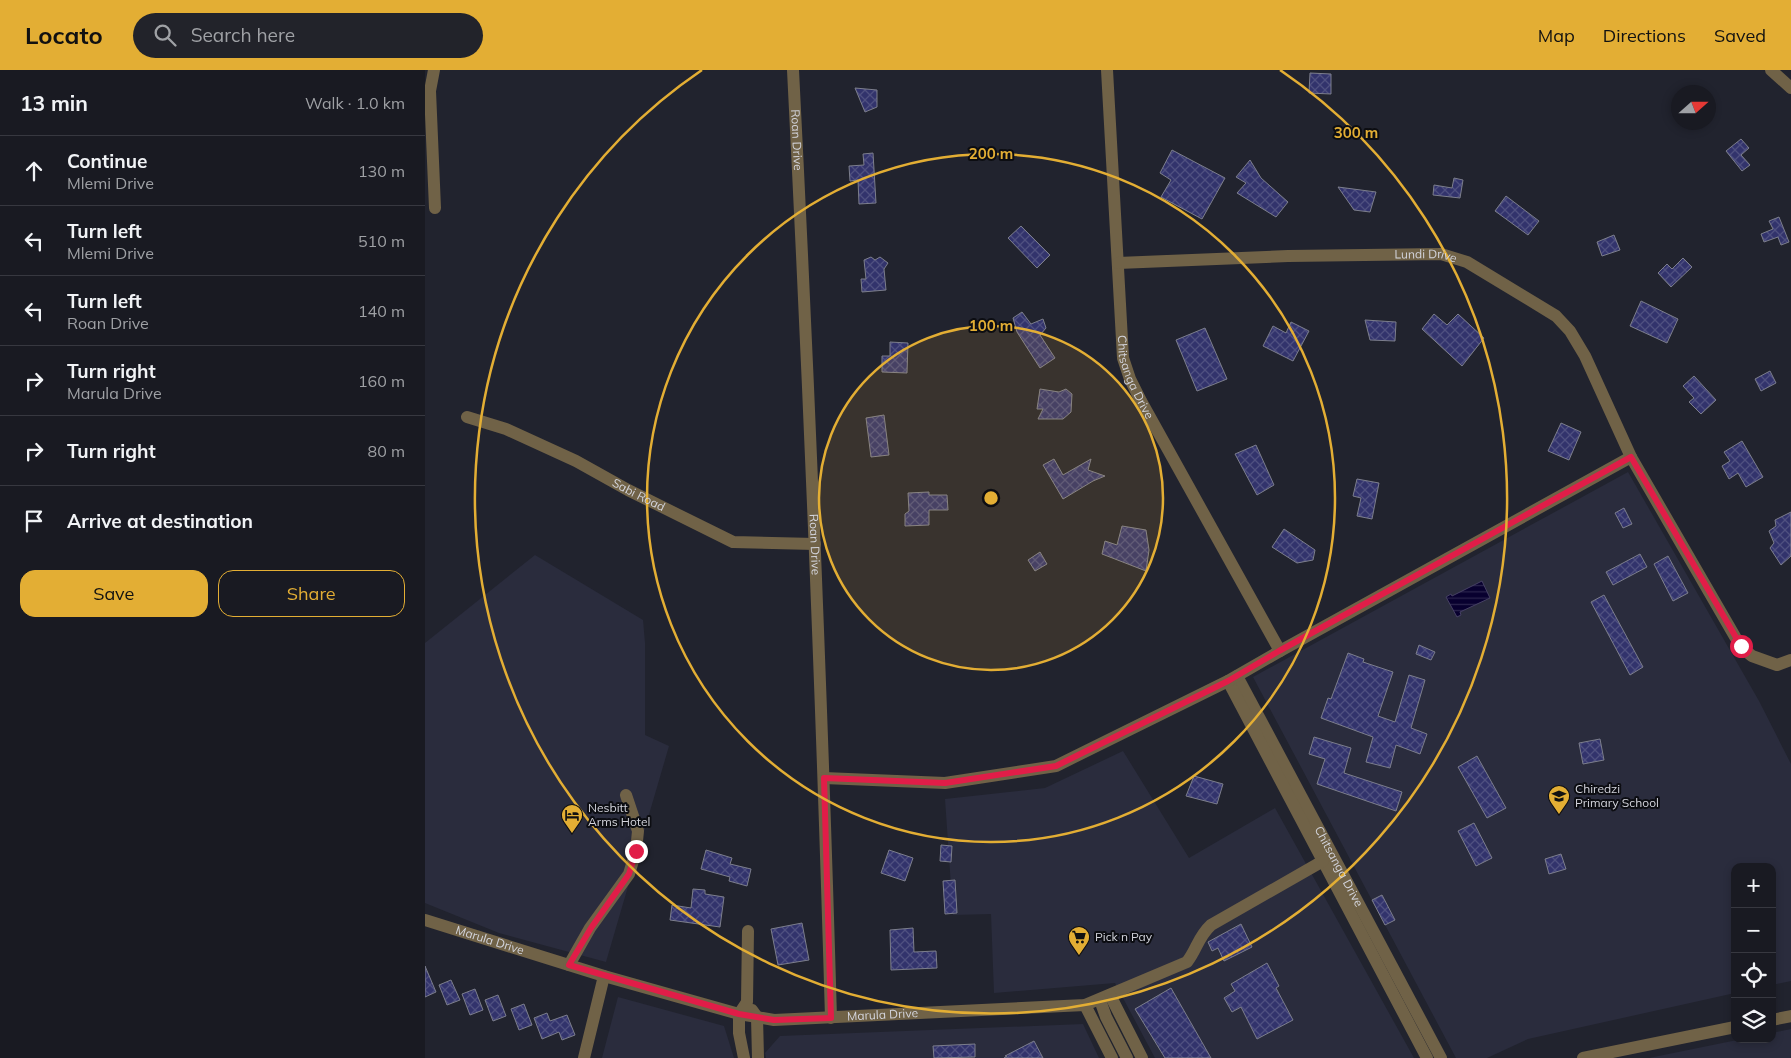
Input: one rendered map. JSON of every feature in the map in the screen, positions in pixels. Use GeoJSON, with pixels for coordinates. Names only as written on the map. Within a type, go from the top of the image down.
{"type":"FeatureCollection","features":[{"type":"Feature","properties":{"kind":"street"},"geometry":{"type":"LineString","coordinates":[[434,70],[430,91],[435,208]]}},
{"type":"Feature","properties":{"kind":"street","name":"Roan Drive"},"geometry":{"type":"LineString","coordinates":[[793,70],[810,403],[831,1018]]}},
{"type":"Feature","properties":{"kind":"street","name":"Chitsanga Drive"},"geometry":{"type":"LineString","coordinates":[[1107,70],[1123,358],[1130,379],[1279,651]]}},
{"type":"Feature","properties":{"kind":"street"},"geometry":{"type":"LineString","coordinates":[[1771,70],[1791,88]]}},
{"type":"Feature","properties":{"kind":"street","name":"Lundi Drive"},"geometry":{"type":"LineString","coordinates":[[1118,264],[1288,256],[1441,254],[1467,262],[1557,316],[1570,331],[1585,356],[1631,457],[1741,646],[1753,656],[1777,665],[1791,660]]}},
{"type":"Feature","properties":{"kind":"street","name":"Sabi Road"},"geometry":{"type":"LineString","coordinates":[[467,417],[506,429],[576,461],[628,490],[733,542],[815,544]]}},
{"type":"Feature","properties":{"kind":"street"},"geometry":{"type":"LineString","coordinates":[[824,778],[945,783],[1056,766],[1232,679],[1279,651],[1631,457]]}},
{"type":"Feature","properties":{"kind":"street"},"geometry":{"type":"LineString","coordinates":[[1232,679],[1323,861],[1427,1058]]}},
{"type":"Feature","properties":{"kind":"street","name":"Chitsanga Drive"},"geometry":{"type":"LineString","coordinates":[[1232,679],[1441,1058]]}},
{"type":"Feature","properties":{"kind":"street"},"geometry":{"type":"LineString","coordinates":[[569,965],[591,928],[629,874],[636,851],[638,831],[626,795]]}},
{"type":"Feature","properties":{"kind":"street","name":"Marula Drive"},"geometry":{"type":"LineString","coordinates":[[425,920],[603,976],[739,1014],[774,1020],[1085,1005],[1187,962],[1202,933],[1211,925],[1323,861]]}},
{"type":"Feature","properties":{"kind":"street"},"geometry":{"type":"LineString","coordinates":[[744,1058],[739,1033],[739,1014],[747,1002],[748,931]]}},
{"type":"Feature","properties":{"kind":"street"},"geometry":{"type":"LineString","coordinates":[[584,1058],[603,976]]}},
{"type":"Feature","properties":{"kind":"street"},"geometry":{"type":"LineString","coordinates":[[1105,997],[1107,1018],[1127,1058]]}},
{"type":"Feature","properties":{"kind":"street"},"geometry":{"type":"LineString","coordinates":[[1105,997],[1142,1058]]}},
{"type":"Feature","properties":{"kind":"street"},"geometry":{"type":"LineString","coordinates":[[747,1002],[757,1017],[757,1058]]}},
{"type":"Feature","properties":{"kind":"street"},"geometry":{"type":"LineString","coordinates":[[1085,1005],[1113,1058]]}},
{"type":"Feature","properties":{"kind":"street"},"geometry":{"type":"LineString","coordinates":[[1776,1019],[1791,1016]]}},
{"type":"Feature","properties":{"kind":"street"},"geometry":{"type":"LineString","coordinates":[[1583,1058],[1627,1054],[1731,1028]]}},
{"type":"Feature","properties":{"kind":"shaded area","name":"Chiredzi Primary School"},"geometry":{"type":"Polygon","coordinates":[[[1628,472],[1759,701],[1791,764],[1791,981],[1776,984],[1776,863],[1731,863],[1731,994],[1528,1039],[1487,1058],[1456,1058],[1253,677],[1628,472]]]}},
{"type":"Feature","properties":{"kind":"shaded area"},"geometry":{"type":"Polygon","coordinates":[[[535,555],[643,620],[645,643],[645,735],[669,746],[606,962],[499,933],[425,903],[425,643],[535,555]]]}},
{"type":"Feature","properties":{"kind":"shaded area"},"geometry":{"type":"Polygon","coordinates":[[[1482,581],[1490,598],[1460,612],[1461,615],[1457,617],[1446,597],[1451,594],[1452,596],[1482,581]]]}},
{"type":"Feature","properties":{"kind":"shaded area"},"geometry":{"type":"Polygon","coordinates":[[[1123,751],[1189,858],[1275,808],[1414,1058],[1155,1058],[1115,983],[994,993],[991,914],[953,915],[945,799],[1045,788],[1123,751]]]}},
{"type":"Feature","properties":{"kind":"shaded area"},"geometry":{"type":"Polygon","coordinates":[[[618,997],[724,1026],[734,1058],[602,1058],[618,997]]]}},
{"type":"Feature","properties":{"kind":"shaded area"},"geometry":{"type":"Polygon","coordinates":[[[1083,1024],[1099,1058],[766,1058],[765,1053],[780,1036],[1083,1024]]]}},
{"type":"Feature","properties":{"kind":"shaded area"},"geometry":{"type":"Polygon","coordinates":[[[1791,1029],[1791,1058],[1649,1058],[1731,1041],[1731,1043],[1776,1043],[1776,1032],[1791,1029]]]}},
{"type":"Feature","properties":{"kind":"building"},"geometry":{"type":"Polygon","coordinates":[[[1310,73],[1331,74],[1331,94],[1309,93],[1310,73]]]}},
{"type":"Feature","properties":{"kind":"building"},"geometry":{"type":"Polygon","coordinates":[[[855,88],[877,90],[877,107],[865,112],[855,88]]]}},
{"type":"Feature","properties":{"kind":"building"},"geometry":{"type":"Polygon","coordinates":[[[1741,139],[1749,148],[1741,155],[1750,165],[1742,171],[1726,151],[1741,139]]]}},
{"type":"Feature","properties":{"kind":"building"},"geometry":{"type":"Polygon","coordinates":[[[1172,150],[1225,178],[1202,219],[1161,197],[1171,180],[1160,173],[1172,150]]]}},
{"type":"Feature","properties":{"kind":"building"},"geometry":{"type":"Polygon","coordinates":[[[873,153],[876,203],[859,204],[858,180],[850,181],[849,166],[864,165],[863,154],[873,153]]]}},
{"type":"Feature","properties":{"kind":"building"},"geometry":{"type":"Polygon","coordinates":[[[1250,160],[1261,178],[1288,202],[1276,217],[1237,193],[1246,183],[1236,177],[1250,160]]]}},
{"type":"Feature","properties":{"kind":"building"},"geometry":{"type":"Polygon","coordinates":[[[1454,178],[1463,180],[1460,198],[1433,195],[1434,185],[1452,188],[1454,178]]]}},
{"type":"Feature","properties":{"kind":"building"},"geometry":{"type":"Polygon","coordinates":[[[1338,187],[1376,192],[1370,212],[1354,210],[1338,187]]]}},
{"type":"Feature","properties":{"kind":"building"},"geometry":{"type":"Polygon","coordinates":[[[1506,196],[1539,221],[1528,235],[1495,211],[1506,196]]]}},
{"type":"Feature","properties":{"kind":"building"},"geometry":{"type":"Polygon","coordinates":[[[1779,217],[1789,242],[1781,245],[1778,237],[1764,242],[1761,234],[1773,229],[1769,221],[1779,217]]]}},
{"type":"Feature","properties":{"kind":"building"},"geometry":{"type":"Polygon","coordinates":[[[1021,226],[1050,255],[1037,268],[1008,238],[1021,226]]]}},
{"type":"Feature","properties":{"kind":"building"},"geometry":{"type":"Polygon","coordinates":[[[1614,235],[1620,250],[1602,256],[1597,242],[1614,235]]]}},
{"type":"Feature","properties":{"kind":"building"},"geometry":{"type":"Polygon","coordinates":[[[871,257],[875,260],[880,257],[888,263],[884,269],[886,290],[862,292],[861,279],[866,279],[864,260],[871,257]]]}},
{"type":"Feature","properties":{"kind":"building"},"geometry":{"type":"Polygon","coordinates":[[[1683,258],[1692,267],[1671,287],[1658,273],[1667,264],[1672,269],[1683,258]]]}},
{"type":"Feature","properties":{"kind":"building"},"geometry":{"type":"Polygon","coordinates":[[[1641,301],[1678,319],[1667,343],[1630,326],[1641,301]]]}},
{"type":"Feature","properties":{"kind":"building"},"geometry":{"type":"Polygon","coordinates":[[[1022,312],[1031,324],[1043,319],[1046,328],[1040,335],[1055,358],[1040,368],[1017,332],[1013,318],[1022,312]]]}},
{"type":"Feature","properties":{"kind":"building"},"geometry":{"type":"Polygon","coordinates":[[[1434,314],[1447,325],[1458,314],[1484,338],[1462,366],[1422,329],[1434,314]]]}},
{"type":"Feature","properties":{"kind":"building"},"geometry":{"type":"Polygon","coordinates":[[[1365,320],[1396,322],[1395,341],[1370,340],[1365,320]]]}},
{"type":"Feature","properties":{"kind":"building"},"geometry":{"type":"Polygon","coordinates":[[[1291,322],[1309,331],[1293,361],[1263,346],[1273,326],[1286,333],[1291,322]]]}},
{"type":"Feature","properties":{"kind":"building"},"geometry":{"type":"Polygon","coordinates":[[[1205,328],[1227,379],[1197,391],[1176,340],[1205,328]]]}},
{"type":"Feature","properties":{"kind":"building"},"geometry":{"type":"Polygon","coordinates":[[[890,342],[908,343],[907,373],[882,372],[882,356],[890,356],[890,342]]]}},
{"type":"Feature","properties":{"kind":"building"},"geometry":{"type":"Polygon","coordinates":[[[1770,371],[1776,383],[1761,391],[1755,379],[1770,371]]]}},
{"type":"Feature","properties":{"kind":"building"},"geometry":{"type":"Polygon","coordinates":[[[1694,376],[1716,400],[1701,414],[1689,402],[1694,398],[1683,386],[1694,376]]]}},
{"type":"Feature","properties":{"kind":"building"},"geometry":{"type":"Polygon","coordinates":[[[1040,389],[1059,392],[1066,389],[1072,394],[1071,412],[1063,419],[1038,419],[1043,409],[1037,409],[1040,389]]]}},
{"type":"Feature","properties":{"kind":"building"},"geometry":{"type":"Polygon","coordinates":[[[884,415],[889,455],[871,457],[866,418],[884,415]]]}},
{"type":"Feature","properties":{"kind":"building"},"geometry":{"type":"Polygon","coordinates":[[[1561,423],[1581,432],[1569,460],[1548,451],[1561,423]]]}},
{"type":"Feature","properties":{"kind":"building"},"geometry":{"type":"Polygon","coordinates":[[[1742,441],[1763,477],[1746,487],[1738,473],[1729,479],[1722,466],[1730,461],[1724,452],[1742,441]]]}},
{"type":"Feature","properties":{"kind":"building"},"geometry":{"type":"Polygon","coordinates":[[[1256,445],[1274,485],[1257,495],[1235,454],[1256,445]]]}},
{"type":"Feature","properties":{"kind":"building"},"geometry":{"type":"Polygon","coordinates":[[[1054,459],[1063,475],[1091,459],[1088,470],[1105,476],[1063,499],[1043,465],[1054,459]]]}},
{"type":"Feature","properties":{"kind":"building"},"geometry":{"type":"Polygon","coordinates":[[[1357,479],[1379,483],[1372,519],[1357,516],[1361,498],[1353,496],[1357,479]]]}},
{"type":"Feature","properties":{"kind":"building"},"geometry":{"type":"Polygon","coordinates":[[[929,492],[929,495],[947,495],[948,510],[929,510],[929,525],[905,526],[905,514],[909,511],[908,493],[929,492]]]}},
{"type":"Feature","properties":{"kind":"building"},"geometry":{"type":"Polygon","coordinates":[[[1624,508],[1632,524],[1623,528],[1615,513],[1624,508]]]}},
{"type":"Feature","properties":{"kind":"building"},"geometry":{"type":"Polygon","coordinates":[[[1791,512],[1791,556],[1781,565],[1770,548],[1774,543],[1769,531],[1776,526],[1775,520],[1791,512]]]}},
{"type":"Feature","properties":{"kind":"building"},"geometry":{"type":"Polygon","coordinates":[[[1122,526],[1146,530],[1149,550],[1146,571],[1102,554],[1105,541],[1117,545],[1122,526]]]}},
{"type":"Feature","properties":{"kind":"building"},"geometry":{"type":"Polygon","coordinates":[[[1284,529],[1315,550],[1313,560],[1297,563],[1272,547],[1284,529]]]}},
{"type":"Feature","properties":{"kind":"building"},"geometry":{"type":"Polygon","coordinates":[[[1040,552],[1047,564],[1035,571],[1028,560],[1040,552]]]}},
{"type":"Feature","properties":{"kind":"building"},"geometry":{"type":"Polygon","coordinates":[[[1640,554],[1647,567],[1613,585],[1606,572],[1640,554]]]}},
{"type":"Feature","properties":{"kind":"building"},"geometry":{"type":"Polygon","coordinates":[[[1668,556],[1688,593],[1673,601],[1654,564],[1668,556]]]}},
{"type":"Feature","properties":{"kind":"building"},"geometry":{"type":"Polygon","coordinates":[[[1604,595],[1643,667],[1630,675],[1591,602],[1604,595]]]}},
{"type":"Feature","properties":{"kind":"building"},"geometry":{"type":"Polygon","coordinates":[[[1419,645],[1435,652],[1431,660],[1416,654],[1419,645]]]}},
{"type":"Feature","properties":{"kind":"building"},"geometry":{"type":"Polygon","coordinates":[[[1348,653],[1364,659],[1363,662],[1393,672],[1378,716],[1395,722],[1409,675],[1425,680],[1411,728],[1427,734],[1420,754],[1396,745],[1390,768],[1366,762],[1373,737],[1321,718],[1328,698],[1331,699],[1348,653]]]}},
{"type":"Feature","properties":{"kind":"building"},"geometry":{"type":"Polygon","coordinates":[[[1314,737],[1351,748],[1344,773],[1402,792],[1396,811],[1317,784],[1325,759],[1309,754],[1314,737]]]}},
{"type":"Feature","properties":{"kind":"building"},"geometry":{"type":"Polygon","coordinates":[[[1600,739],[1604,760],[1583,764],[1579,743],[1600,739]]]}},
{"type":"Feature","properties":{"kind":"building"},"geometry":{"type":"Polygon","coordinates":[[[1477,756],[1506,808],[1487,818],[1458,767],[1477,756]]]}},
{"type":"Feature","properties":{"kind":"building"},"geometry":{"type":"Polygon","coordinates":[[[1194,776],[1223,784],[1217,804],[1186,796],[1194,776]]]}},
{"type":"Feature","properties":{"kind":"building"},"geometry":{"type":"Polygon","coordinates":[[[1474,823],[1492,858],[1476,866],[1458,831],[1474,823]]]}},
{"type":"Feature","properties":{"kind":"building"},"geometry":{"type":"Polygon","coordinates":[[[941,845],[952,846],[951,862],[940,861],[941,845]]]}},
{"type":"Feature","properties":{"kind":"building"},"geometry":{"type":"Polygon","coordinates":[[[706,850],[732,858],[730,864],[751,869],[747,886],[729,881],[730,877],[701,869],[706,850]]]}},
{"type":"Feature","properties":{"kind":"building"},"geometry":{"type":"Polygon","coordinates":[[[889,850],[913,858],[905,881],[881,873],[889,850]]]}},
{"type":"Feature","properties":{"kind":"building"},"geometry":{"type":"Polygon","coordinates":[[[1561,854],[1566,869],[1549,874],[1545,859],[1561,854]]]}},
{"type":"Feature","properties":{"kind":"building"},"geometry":{"type":"Polygon","coordinates":[[[955,880],[957,913],[945,914],[943,881],[955,880]]]}},
{"type":"Feature","properties":{"kind":"building"},"geometry":{"type":"Polygon","coordinates":[[[693,889],[705,890],[705,894],[724,897],[720,927],[670,920],[672,905],[691,908],[693,889]]]}},
{"type":"Feature","properties":{"kind":"building"},"geometry":{"type":"Polygon","coordinates":[[[1382,895],[1395,920],[1385,925],[1372,900],[1382,895]]]}},
{"type":"Feature","properties":{"kind":"building"},"geometry":{"type":"Polygon","coordinates":[[[802,923],[809,960],[778,965],[771,929],[802,923]]]}},
{"type":"Feature","properties":{"kind":"building"},"geometry":{"type":"Polygon","coordinates":[[[1241,924],[1252,947],[1224,961],[1218,948],[1212,951],[1208,942],[1241,924]]]}},
{"type":"Feature","properties":{"kind":"building"},"geometry":{"type":"Polygon","coordinates":[[[913,928],[914,952],[936,951],[937,968],[891,970],[890,930],[913,928]]]}},
{"type":"Feature","properties":{"kind":"building"},"geometry":{"type":"Polygon","coordinates":[[[1267,963],[1279,986],[1276,988],[1293,1020],[1257,1039],[1241,1007],[1232,1012],[1224,998],[1235,991],[1231,984],[1267,963]]]}},
{"type":"Feature","properties":{"kind":"building"},"geometry":{"type":"Polygon","coordinates":[[[425,966],[436,992],[425,997],[425,966]]]}},
{"type":"Feature","properties":{"kind":"building"},"geometry":{"type":"Polygon","coordinates":[[[451,980],[460,1000],[447,1005],[439,985],[451,980]]]}},
{"type":"Feature","properties":{"kind":"building"},"geometry":{"type":"Polygon","coordinates":[[[1171,988],[1211,1058],[1165,1058],[1135,1009],[1171,988]]]}},
{"type":"Feature","properties":{"kind":"building"},"geometry":{"type":"Polygon","coordinates":[[[475,989],[483,1010],[470,1015],[462,994],[475,989]]]}},
{"type":"Feature","properties":{"kind":"building"},"geometry":{"type":"Polygon","coordinates":[[[498,995],[506,1016],[493,1021],[485,1000],[498,995]]]}},
{"type":"Feature","properties":{"kind":"building"},"geometry":{"type":"Polygon","coordinates":[[[524,1004],[532,1025],[519,1030],[511,1009],[524,1004]]]}},
{"type":"Feature","properties":{"kind":"building"},"geometry":{"type":"Polygon","coordinates":[[[547,1013],[550,1021],[567,1015],[575,1035],[562,1040],[559,1032],[542,1039],[534,1018],[547,1013]]]}},
{"type":"Feature","properties":{"kind":"building"},"geometry":{"type":"Polygon","coordinates":[[[1034,1041],[1043,1058],[1004,1058],[1007,1056],[1005,1056],[1034,1041]]]}},
{"type":"Feature","properties":{"kind":"building"},"geometry":{"type":"Polygon","coordinates":[[[975,1044],[975,1057],[934,1058],[933,1046],[975,1044]]]}},
{"type":"Feature","properties":{"kind":"place","name":"Chiredzi Primary School"},"geometry":{"type":"Point","coordinates":[1559,815]}},
{"type":"Feature","properties":{"kind":"place","name":"Nesbitt Arms Hotel"},"geometry":{"type":"Point","coordinates":[572,834]}},
{"type":"Feature","properties":{"kind":"place","name":"Pick n Pay"},"geometry":{"type":"Point","coordinates":[1079,956]}},
{"type":"Feature","properties":{"kind":"route"},"geometry":{"type":"LineString","coordinates":[[636,851],[629,874],[591,928],[569,965],[739,1014],[774,1020],[831,1018],[824,778],[945,783],[1056,766],[1228,681],[1631,457],[1741,646]]}}]}
